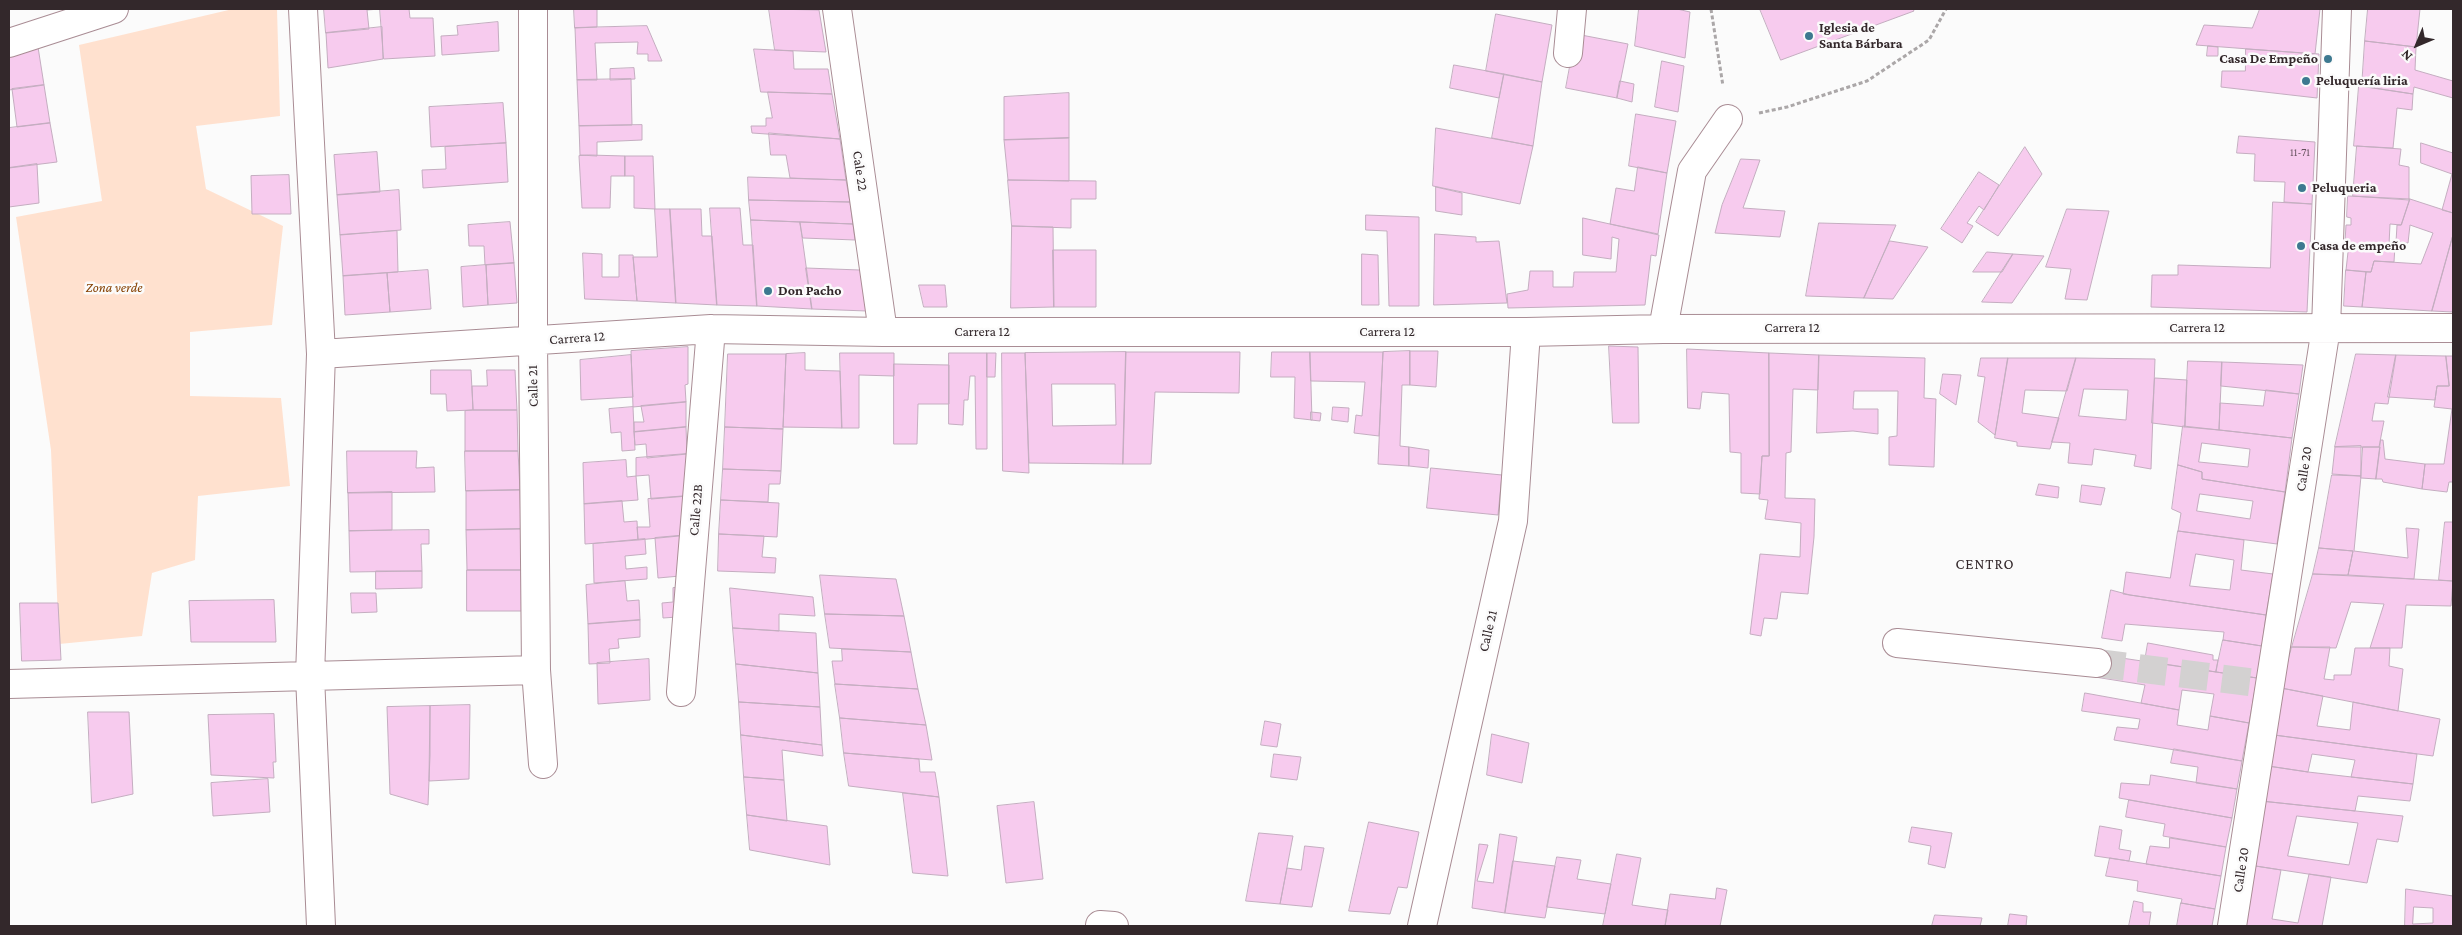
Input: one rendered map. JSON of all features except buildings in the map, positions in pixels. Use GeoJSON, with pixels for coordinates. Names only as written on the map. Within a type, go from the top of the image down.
{"type":"FeatureCollection","features":[{"type":"Feature","properties":{"kind":"street"},"geometry":{"type":"LineString","coordinates":[[9,43],[114,9]]}},
{"type":"Feature","properties":{"kind":"street"},"geometry":{"type":"LineString","coordinates":[[303,9],[321,354],[310,676],[321,926]]}},
{"type":"Feature","properties":{"kind":"street","name":"Calle 21"},"geometry":{"type":"LineString","coordinates":[[533,9],[533,340],[536,670],[543,764]]}},
{"type":"Feature","properties":{"kind":"street","name":"Cale 22"},"geometry":{"type":"LineString","coordinates":[[837,9],[883,332]]}},
{"type":"Feature","properties":{"kind":"street"},"geometry":{"type":"LineString","coordinates":[[1568,53],[1572,9]]}},
{"type":"Feature","properties":{"kind":"street","name":"Calle 20"},"geometry":{"type":"LineString","coordinates":[[2232,926],[2263,685],[2326,328],[2336,9]]}},
{"type":"Feature","properties":{"kind":"street"},"geometry":{"type":"LineString","coordinates":[[1663,328],[1692,171],[1728,119]]}},
{"type":"Feature","properties":{"kind":"street","name":"Carrera 12"},"geometry":{"type":"LineString","coordinates":[[321,354],[711,329],[883,332],[1526,332],[1663,328],[2453,328]]}},
{"type":"Feature","properties":{"kind":"street","name":"Calle 22B"},"geometry":{"type":"LineString","coordinates":[[681,692],[711,329]]}},
{"type":"Feature","properties":{"kind":"street","name":"Calle 21"},"geometry":{"type":"LineString","coordinates":[[1422,926],[1513,521],[1526,332]]}},
{"type":"Feature","properties":{"kind":"street"},"geometry":{"type":"LineString","coordinates":[[1896,643],[2097,663]]}},
{"type":"Feature","properties":{"kind":"street"},"geometry":{"type":"LineString","coordinates":[[9,684],[536,670]]}},
{"type":"Feature","properties":{"kind":"path"},"geometry":{"type":"LineString","coordinates":[[1712,9],[1728,119],[1787,107],[1867,81],[1929,40],[1946,9]]}},
{"type":"Feature","properties":{"kind":"green space","name":"Zona verde"},"geometry":{"type":"Polygon","coordinates":[[[233,9],[277,9],[280,116],[196,126],[206,189],[283,226],[272,325],[190,332],[190,396],[281,398],[290,486],[198,496],[195,560],[152,573],[142,636],[59,644],[51,450],[16,217],[102,201],[79,45],[233,9]]]}},
{"type":"Feature","properties":{"kind":"tunnel"},"geometry":{"type":"LineString","coordinates":[[2097,663],[2256,683]]}},
{"type":"Feature","properties":{"kind":"place","name":"Iglesia de Santa Bárbara"},"geometry":{"type":"Point","coordinates":[1809,36]}},
{"type":"Feature","properties":{"kind":"place","name":"Casa De Empeño"},"geometry":{"type":"Point","coordinates":[2328,59]}},
{"type":"Feature","properties":{"kind":"place","name":"Peluquería liria"},"geometry":{"type":"Point","coordinates":[2306,81]}},
{"type":"Feature","properties":{"kind":"place","name":"Peluqueria"},"geometry":{"type":"Point","coordinates":[2302,188]}},
{"type":"Feature","properties":{"kind":"place","name":"Casa de empeño"},"geometry":{"type":"Point","coordinates":[2301,246]}},
{"type":"Feature","properties":{"kind":"place","name":"Don Pacho"},"geometry":{"type":"Point","coordinates":[768,291]}},
{"type":"Feature","properties":{"kind":"district","name":"CENTRO"},"geometry":{"type":"Point","coordinates":[1985,564]}}]}
